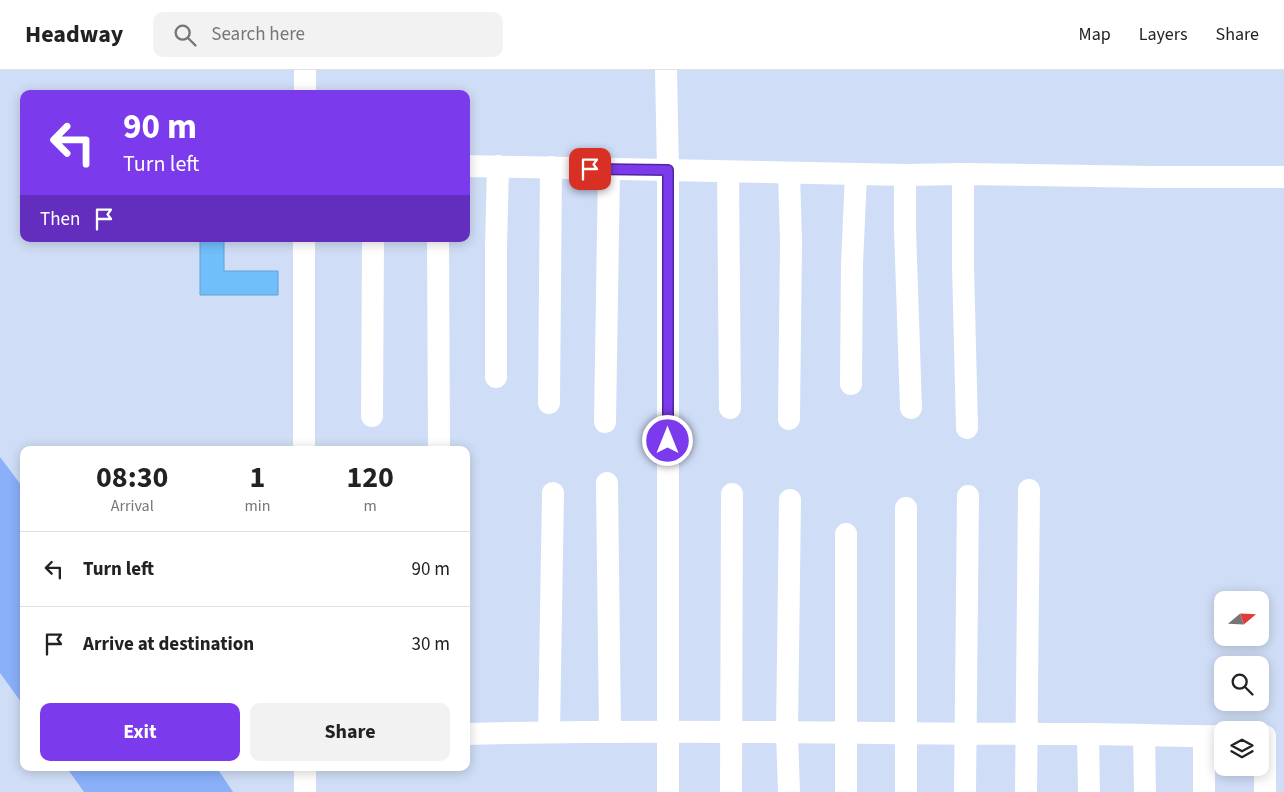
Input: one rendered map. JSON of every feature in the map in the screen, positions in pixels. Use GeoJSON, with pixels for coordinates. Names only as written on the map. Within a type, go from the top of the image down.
{"type":"FeatureCollection","features":[{"type":"Feature","properties":{"kind":"street"},"geometry":{"type":"LineString","coordinates":[[305,70],[305,90]]}},
{"type":"Feature","properties":{"kind":"street"},"geometry":{"type":"LineString","coordinates":[[666,70],[668,170],[668,792]]}},
{"type":"Feature","properties":{"kind":"street"},"geometry":{"type":"LineString","coordinates":[[470,166],[905,175],[963,174],[1153,178],[1284,177]]}},
{"type":"Feature","properties":{"kind":"street"},"geometry":{"type":"LineString","coordinates":[[496,377],[498,166]]}},
{"type":"Feature","properties":{"kind":"street"},"geometry":{"type":"LineString","coordinates":[[549,403],[551,168]]}},
{"type":"Feature","properties":{"kind":"street"},"geometry":{"type":"LineString","coordinates":[[605,422],[609,169]]}},
{"type":"Feature","properties":{"kind":"street"},"geometry":{"type":"LineString","coordinates":[[728,172],[730,408]]}},
{"type":"Feature","properties":{"kind":"street"},"geometry":{"type":"LineString","coordinates":[[789,173],[791,242],[789,419]]}},
{"type":"Feature","properties":{"kind":"street"},"geometry":{"type":"LineString","coordinates":[[851,384],[852,264],[856,174]]}},
{"type":"Feature","properties":{"kind":"street"},"geometry":{"type":"LineString","coordinates":[[963,174],[967,428]]}},
{"type":"Feature","properties":{"kind":"street"},"geometry":{"type":"LineString","coordinates":[[905,175],[911,408]]}},
{"type":"Feature","properties":{"kind":"street"},"geometry":{"type":"LineString","coordinates":[[304,242],[304,446]]}},
{"type":"Feature","properties":{"kind":"street"},"geometry":{"type":"LineString","coordinates":[[372,416],[373,242]]}},
{"type":"Feature","properties":{"kind":"street"},"geometry":{"type":"LineString","coordinates":[[438,242],[439,446]]}},
{"type":"Feature","properties":{"kind":"street"},"geometry":{"type":"LineString","coordinates":[[607,482],[610,731]]}},
{"type":"Feature","properties":{"kind":"street"},"geometry":{"type":"LineString","coordinates":[[1026,792],[1029,490]]}},
{"type":"Feature","properties":{"kind":"street"},"geometry":{"type":"LineString","coordinates":[[549,732],[553,493]]}},
{"type":"Feature","properties":{"kind":"street"},"geometry":{"type":"LineString","coordinates":[[732,494],[732,792]]}},
{"type":"Feature","properties":{"kind":"street"},"geometry":{"type":"LineString","coordinates":[[965,792],[968,496]]}},
{"type":"Feature","properties":{"kind":"street"},"geometry":{"type":"LineString","coordinates":[[789,792],[787,733],[790,500]]}},
{"type":"Feature","properties":{"kind":"street"},"geometry":{"type":"LineString","coordinates":[[906,508],[906,792]]}},
{"type":"Feature","properties":{"kind":"street"},"geometry":{"type":"LineString","coordinates":[[846,534],[846,792]]}},
{"type":"Feature","properties":{"kind":"street"},"geometry":{"type":"LineString","coordinates":[[470,734],[732,731],[966,735],[1213,736],[1204,792]]}},
{"type":"Feature","properties":{"kind":"street"},"geometry":{"type":"LineString","coordinates":[[1088,734],[1089,792]]}},
{"type":"Feature","properties":{"kind":"street"},"geometry":{"type":"LineString","coordinates":[[1144,735],[1145,792]]}},
{"type":"Feature","properties":{"kind":"street"},"geometry":{"type":"LineString","coordinates":[[1265,792],[1270,736]]}},
{"type":"Feature","properties":{"kind":"street"},"geometry":{"type":"LineString","coordinates":[[305,792],[306,771]]}},
{"type":"Feature","properties":{"kind":"water"},"geometry":{"type":"Polygon","coordinates":[[[0,457],[20,484],[20,700],[0,673],[0,457]]]}},
{"type":"Feature","properties":{"kind":"water"},"geometry":{"type":"Polygon","coordinates":[[[69,771],[219,771],[233,792],[84,792],[69,771]]]}},
{"type":"Feature","properties":{"kind":"building"},"geometry":{"type":"Polygon","coordinates":[[[200,242],[224,242],[224,271],[278,271],[278,295],[200,295],[200,242]]]}},
{"type":"Feature","properties":{"kind":"route"},"geometry":{"type":"LineString","coordinates":[[590,169],[668,170],[668,441]]}}]}
